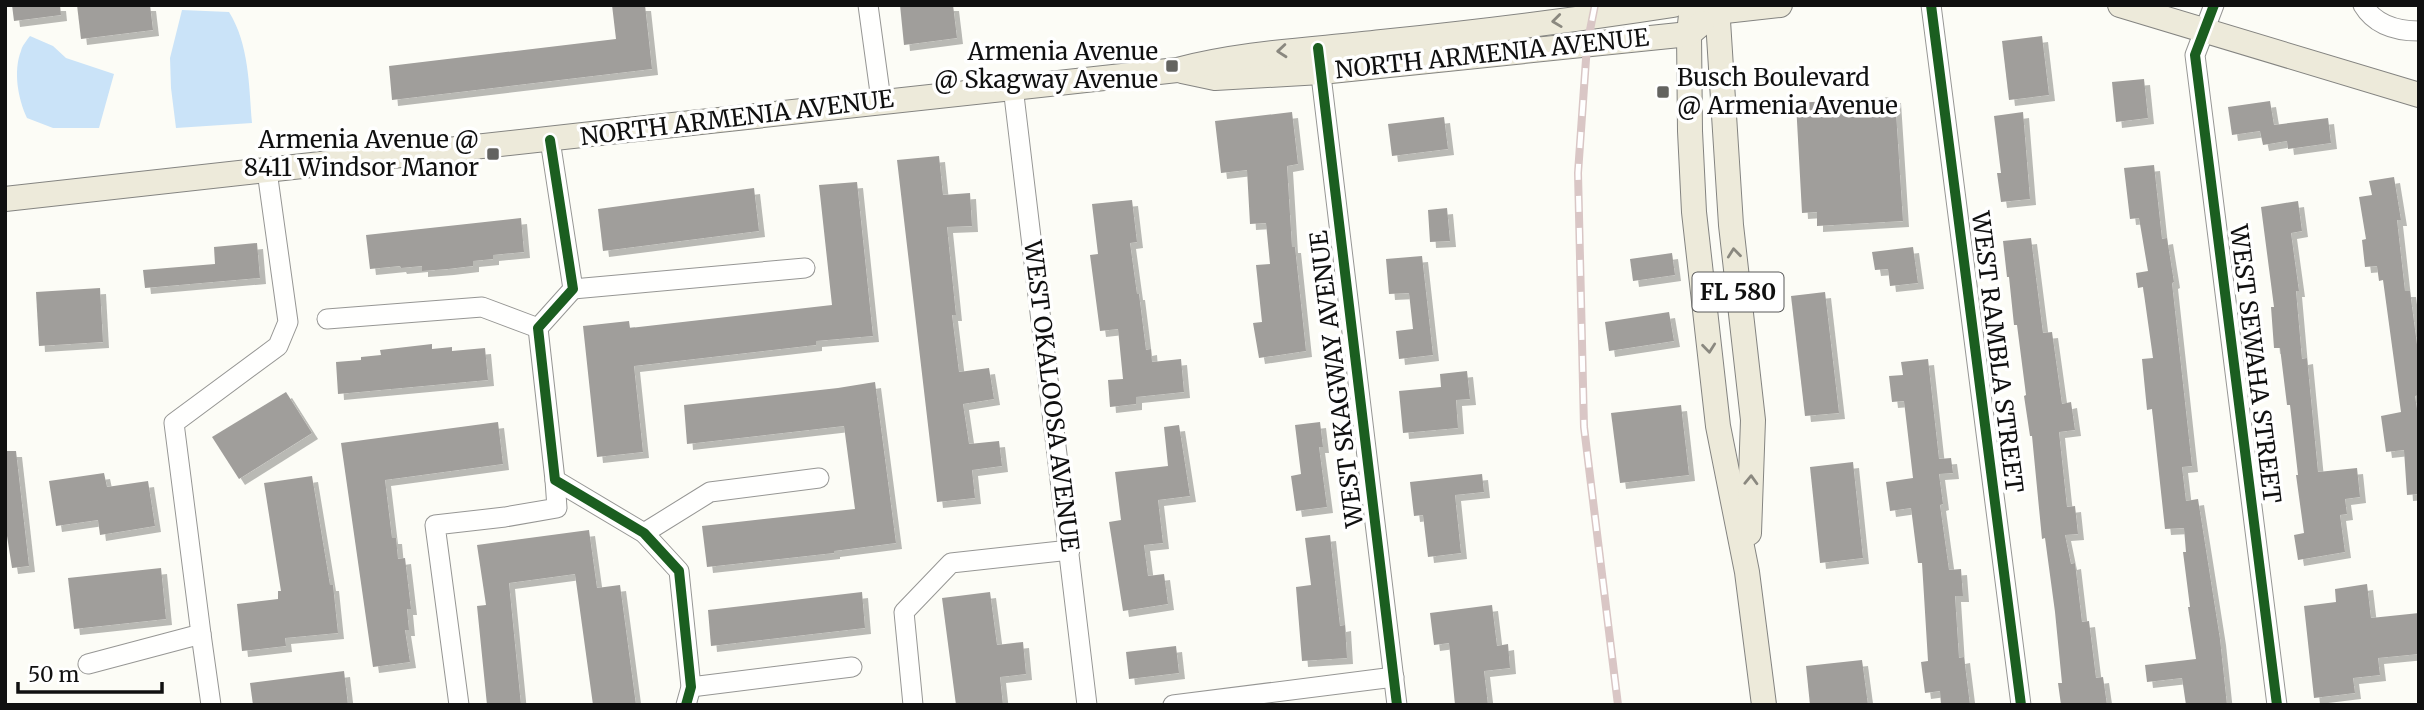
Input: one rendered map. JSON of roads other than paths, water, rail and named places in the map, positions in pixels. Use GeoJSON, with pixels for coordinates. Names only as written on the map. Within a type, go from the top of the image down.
{"type":"FeatureCollection","features":[{"type":"Feature","properties":{"kind":"main road","name":"NORTH ARMENIA AVENUE"},"geometry":{"type":"LineString","coordinates":[[1319,60],[1673,5]]}},
{"type":"Feature","properties":{"kind":"main road"},"geometry":{"type":"LineString","coordinates":[[1689,34],[1692,5]]}},
{"type":"Feature","properties":{"kind":"main road"},"geometry":{"type":"LineString","coordinates":[[1689,34],[1711,7],[1780,5]]}},
{"type":"Feature","properties":{"kind":"main road"},"geometry":{"type":"LineString","coordinates":[[2120,5],[2419,95]]}},
{"type":"Feature","properties":{"kind":"main road","name":"FL 580"},"geometry":{"type":"LineString","coordinates":[[1711,7],[1731,225],[1753,420],[1747,572]]}},
{"type":"Feature","properties":{"kind":"main road","name":"NORTH ARMENIA AVENUE"},"geometry":{"type":"LineString","coordinates":[[5,199],[551,140],[881,100],[1177,70],[1216,60],[1319,60],[1689,34]]}},
{"type":"Feature","properties":{"kind":"main road","name":"FL 580"},"geometry":{"type":"LineString","coordinates":[[1689,34],[1690,131],[1696,225],[1718,426],[1747,572],[1764,705]]}},
{"type":"Feature","properties":{"kind":"street"},"geometry":{"type":"LineString","coordinates":[[869,5],[881,100]]}},
{"type":"Feature","properties":{"kind":"street","name":"WEST RAMBLA STREET"},"geometry":{"type":"LineString","coordinates":[[1931,5],[2021,705]]}},
{"type":"Feature","properties":{"kind":"street","name":"WEST SEWAHA STREET"},"geometry":{"type":"LineString","coordinates":[[2214,5],[2195,55],[2277,705]]}},
{"type":"Feature","properties":{"kind":"street"},"geometry":{"type":"LineString","coordinates":[[2363,5],[2368,14],[2398,31],[2419,31]]}},
{"type":"Feature","properties":{"kind":"street","name":"WEST SKAGWAY AVENUE"},"geometry":{"type":"LineString","coordinates":[[1319,60],[1397,705]]}},
{"type":"Feature","properties":{"kind":"street","name":"WEST OKALOOSA AVENUE"},"geometry":{"type":"LineString","coordinates":[[1013,87],[1087,705]]}},
{"type":"Feature","properties":{"kind":"street"},"geometry":{"type":"LineString","coordinates":[[551,140],[573,289]]}},
{"type":"Feature","properties":{"kind":"street"},"geometry":{"type":"LineString","coordinates":[[211,705],[174,423],[278,346],[288,322],[267,171]]}},
{"type":"Feature","properties":{"kind":"street"},"geometry":{"type":"LineString","coordinates":[[459,705],[435,525],[557,508],[538,328],[573,289],[805,268]]}},
{"type":"Feature","properties":{"kind":"street"},"geometry":{"type":"LineString","coordinates":[[327,319],[482,307],[538,328]]}},
{"type":"Feature","properties":{"kind":"street"},"geometry":{"type":"LineString","coordinates":[[644,533],[710,492],[819,478]]}},
{"type":"Feature","properties":{"kind":"street"},"geometry":{"type":"LineString","coordinates":[[555,480],[644,533],[679,571],[689,696],[852,667]]}},
{"type":"Feature","properties":{"kind":"street"},"geometry":{"type":"LineString","coordinates":[[914,705],[904,612],[951,563],[1070,550]]}},
{"type":"Feature","properties":{"kind":"street"},"geometry":{"type":"LineString","coordinates":[[88,664],[201,634]]}},
{"type":"Feature","properties":{"kind":"street"},"geometry":{"type":"LineString","coordinates":[[1173,705],[1394,677]]}},
{"type":"Feature","properties":{"kind":"water"},"geometry":{"type":"Polygon","coordinates":[[[182,10],[229,12],[236,24],[244,51],[252,123],[176,128],[170,58],[182,10]]]}},
{"type":"Feature","properties":{"kind":"water"},"geometry":{"type":"Polygon","coordinates":[[[30,36],[53,46],[66,58],[114,74],[99,128],[53,128],[27,118],[19,94],[17,67],[22,49],[30,36]]]}},
{"type":"Feature","properties":{"kind":"railway"},"geometry":{"type":"LineString","coordinates":[[1595,5],[1587,45],[1578,173],[1584,427],[1618,705]]}},
{"type":"Feature","properties":{"kind":"place","name":"Armenia Avenue @ Skagway Avenue"},"geometry":{"type":"Point","coordinates":[1172,66]}},
{"type":"Feature","properties":{"kind":"place","name":"Busch Boulevard @ Armenia Avenue"},"geometry":{"type":"Point","coordinates":[1663,92]}},
{"type":"Feature","properties":{"kind":"place","name":"Armenia Avenue @ 8411 Windsor Manor"},"geometry":{"type":"Point","coordinates":[493,154]}}]}
